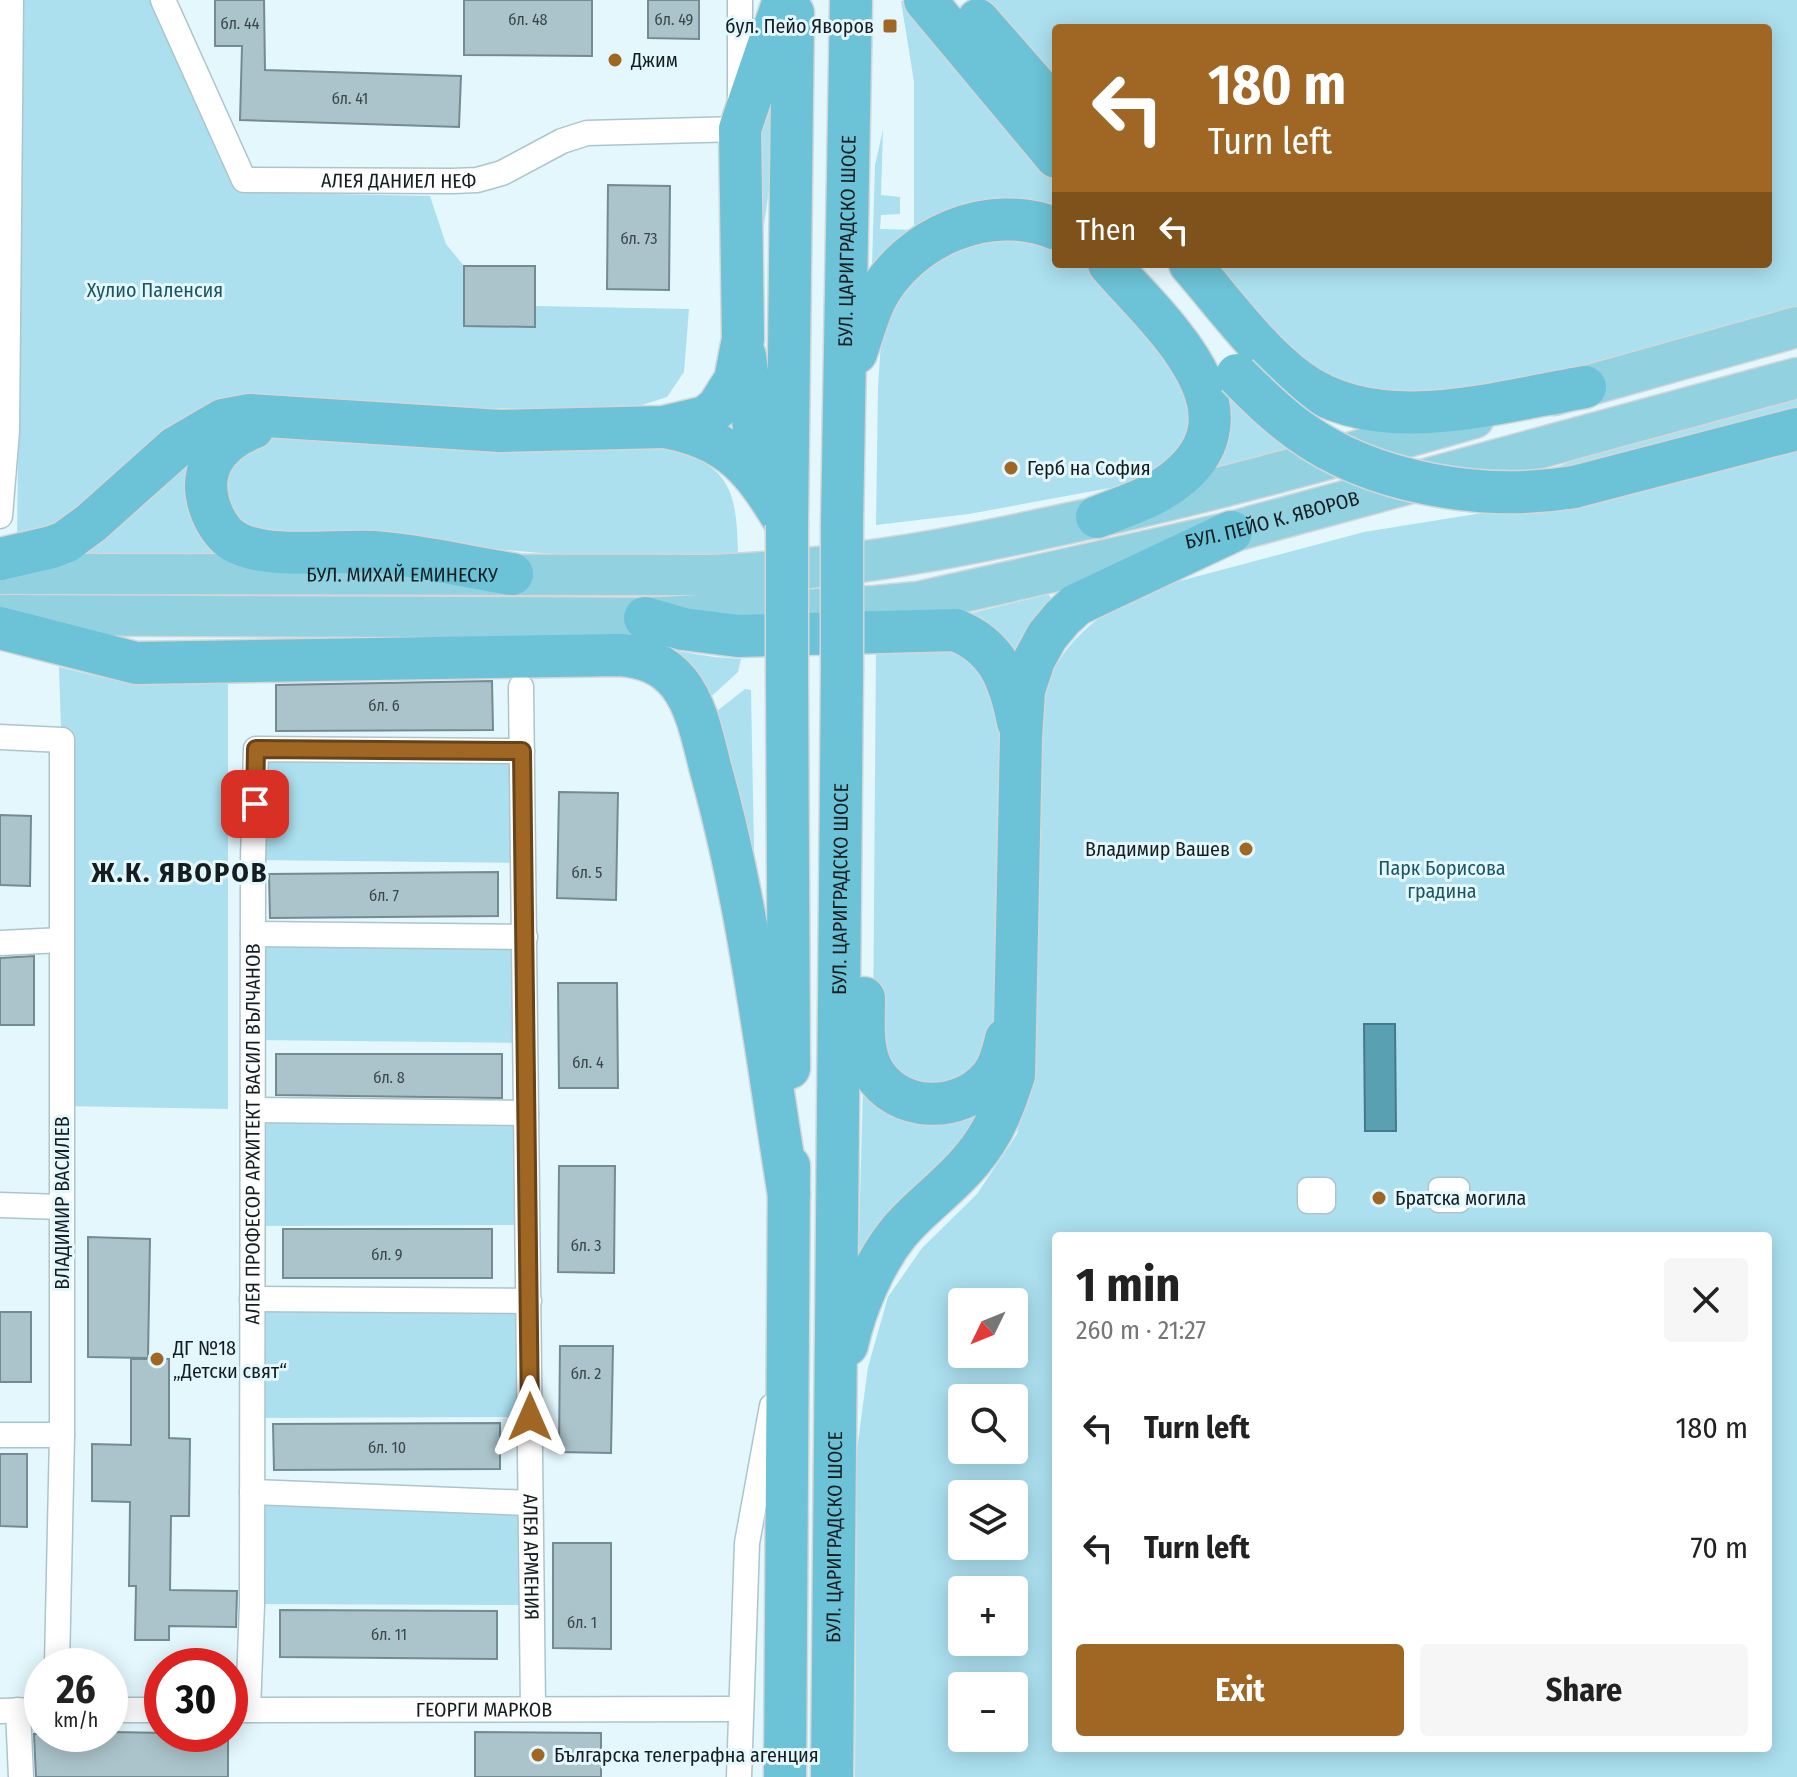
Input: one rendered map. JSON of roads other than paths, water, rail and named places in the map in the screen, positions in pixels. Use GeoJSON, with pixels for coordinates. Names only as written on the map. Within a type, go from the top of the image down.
{"type":"FeatureCollection","features":[{"type":"Feature","properties":{"kind":"highway"},"geometry":{"type":"LineString","coordinates":[[761,483],[743,339],[740,129],[784,0]]}},
{"type":"Feature","properties":{"kind":"highway"},"geometry":{"type":"LineString","coordinates":[[785,1777],[789,1310],[787,525],[793,0]]}},
{"type":"Feature","properties":{"kind":"highway","name":"БУЛ. ЦАРИГРАДСКО ШОСЕ"},"geometry":{"type":"LineString","coordinates":[[832,1777],[842,525],[851,0]]}},
{"type":"Feature","properties":{"kind":"highway"},"geometry":{"type":"LineString","coordinates":[[925,0],[1052,152]]}},
{"type":"Feature","properties":{"kind":"highway"},"geometry":{"type":"LineString","coordinates":[[961,0],[1052,104]]}},
{"type":"Feature","properties":{"kind":"highway"},"geometry":{"type":"LineString","coordinates":[[844,388],[875,301],[893,274],[925,245],[948,233],[995,219],[1022,220],[1052,228]]}},
{"type":"Feature","properties":{"kind":"highway"},"geometry":{"type":"LineString","coordinates":[[1097,517],[1161,490],[1176,480],[1196,458],[1209,423],[1209,403],[1203,381],[1191,359],[1112,268]]}},
{"type":"Feature","properties":{"kind":"highway"},"geometry":{"type":"LineString","coordinates":[[1148,268],[1237,375],[1267,405],[1299,431],[1375,469],[1403,478],[1493,494],[1536,494],[1797,429]]}},
{"type":"Feature","properties":{"kind":"highway"},"geometry":{"type":"LineString","coordinates":[[1194,268],[1283,367],[1314,391],[1350,405],[1386,412],[1442,411],[1585,387]]}},
{"type":"Feature","properties":{"kind":"highway"},"geometry":{"type":"LineString","coordinates":[[664,427],[706,417],[718,407],[735,380],[743,339]]}},
{"type":"Feature","properties":{"kind":"highway"},"geometry":{"type":"LineString","coordinates":[[0,559],[52,547],[77,534],[166,455],[223,420],[250,415],[441,429],[500,431],[664,427],[691,432],[724,446],[743,461],[787,525]]}},
{"type":"Feature","properties":{"kind":"highway"},"geometry":{"type":"LineString","coordinates":[[301,417],[265,424],[235,436],[223,444],[209,464],[205,489],[210,507],[215,519],[231,539],[240,545],[269,551],[376,552],[512,574]]}},
{"type":"Feature","properties":{"kind":"highway"},"geometry":{"type":"LineString","coordinates":[[836,1410],[848,1341],[880,1261],[897,1234],[972,1160],[1001,1115],[1014,1075],[1021,737],[1024,690],[1034,660],[1047,636],[1076,605],[1231,532]]}},
{"type":"Feature","properties":{"kind":"highway"},"geometry":{"type":"LineString","coordinates":[[645,618],[695,631],[738,636],[955,630],[968,635],[994,656],[1011,688],[1021,737]]}},
{"type":"Feature","properties":{"kind":"highway"},"geometry":{"type":"LineString","coordinates":[[0,628],[136,663],[620,655],[645,659],[664,668],[685,693],[702,739],[730,840],[741,891],[789,1195]]}},
{"type":"Feature","properties":{"kind":"highway"},"geometry":{"type":"LineString","coordinates":[[839,870],[863,982],[868,1062],[875,1075],[889,1088],[903,1098],[926,1104],[961,1100],[976,1091],[991,1077],[1002,1055],[1016,999]]}},
{"type":"Feature","properties":{"kind":"main road"},"geometry":{"type":"LineString","coordinates":[[1097,517],[1247,481],[1797,327]]}},
{"type":"Feature","properties":{"kind":"main road","name":"БУЛ. ПЕЙО К. ЯВОРОВ"},"geometry":{"type":"LineString","coordinates":[[645,618],[918,602],[1231,532],[1797,378]]}},
{"type":"Feature","properties":{"kind":"main road","name":"БУЛ. МИХАЙ ЕМИНЕСКУ"},"geometry":{"type":"LineString","coordinates":[[0,574],[710,575],[802,569],[938,552],[1097,517]]}},
{"type":"Feature","properties":{"kind":"main road"},"geometry":{"type":"LineString","coordinates":[[0,615],[645,618]]}},
{"type":"Feature","properties":{"kind":"street"},"geometry":{"type":"LineString","coordinates":[[0,516],[7,431],[11,0]]}},
{"type":"Feature","properties":{"kind":"street","name":"АЛЕЯ ДАНИЕЛ НЕФ"},"geometry":{"type":"LineString","coordinates":[[163,0],[244,180],[477,180],[502,173],[562,141],[587,133],[740,129]]}},
{"type":"Feature","properties":{"kind":"street"},"geometry":{"type":"LineString","coordinates":[[740,0],[740,129]]}},
{"type":"Feature","properties":{"kind":"street","name":"АЛЕЯ АРМЕНИЯ"},"geometry":{"type":"LineString","coordinates":[[521,687],[533,1708]]}},
{"type":"Feature","properties":{"kind":"street","name":"ВЛАДИМИР ВАСИЛЕВ"},"geometry":{"type":"LineString","coordinates":[[0,737],[62,740],[62,1435],[57,1648]]}},
{"type":"Feature","properties":{"kind":"street","name":"АЛЕЯ ПРОФЕСОР АРХИТЕКТ ВАСИЛ ВЪЛЧАНОВ"},"geometry":{"type":"LineString","coordinates":[[243,1648],[252,1492],[256,749],[522,751]]}},
{"type":"Feature","properties":{"kind":"street"},"geometry":{"type":"LineString","coordinates":[[253,934],[525,937]]}},
{"type":"Feature","properties":{"kind":"street"},"geometry":{"type":"LineString","coordinates":[[0,943],[62,940]]}},
{"type":"Feature","properties":{"kind":"street"},"geometry":{"type":"LineString","coordinates":[[253,1110],[526,1113]]}},
{"type":"Feature","properties":{"kind":"street"},"geometry":{"type":"LineString","coordinates":[[0,1205],[61,1207]]}},
{"type":"Feature","properties":{"kind":"street"},"geometry":{"type":"LineString","coordinates":[[252,1299],[529,1301]]}},
{"type":"Feature","properties":{"kind":"street"},"geometry":{"type":"LineString","coordinates":[[739,1777],[747,1543],[789,1310]]}},
{"type":"Feature","properties":{"kind":"street"},"geometry":{"type":"LineString","coordinates":[[0,1435],[62,1435]]}},
{"type":"Feature","properties":{"kind":"street"},"geometry":{"type":"LineString","coordinates":[[252,1492],[530,1503]]}},
{"type":"Feature","properties":{"kind":"street","name":"ГЕОРГИ МАРКОВ"},"geometry":{"type":"LineString","coordinates":[[248,1710],[740,1709]]}},
{"type":"Feature","properties":{"kind":"street"},"geometry":{"type":"LineString","coordinates":[[20,1711],[21,1777]]}},
{"type":"Feature","properties":{"kind":"place","name":"бул. Пейо Яворов"},"geometry":{"type":"Point","coordinates":[890,26]}},
{"type":"Feature","properties":{"kind":"place","name":"Джим"},"geometry":{"type":"Point","coordinates":[615,60]}},
{"type":"Feature","properties":{"kind":"place","name":"Герб на София"},"geometry":{"type":"Point","coordinates":[1011,468]}},
{"type":"Feature","properties":{"kind":"place","name":"Владимир Вашев"},"geometry":{"type":"Point","coordinates":[1246,849]}},
{"type":"Feature","properties":{"kind":"place","name":"Братска могила"},"geometry":{"type":"Point","coordinates":[1379,1198]}},
{"type":"Feature","properties":{"kind":"place","name":"ДГ №18 „Детски свят“"},"geometry":{"type":"Point","coordinates":[157,1359]}},
{"type":"Feature","properties":{"kind":"place","name":"Българска телеграфна агенция"},"geometry":{"type":"Point","coordinates":[538,1755]}},
{"type":"Feature","properties":{"kind":"district","name":"Ж.К. ЯВОРОВ"},"geometry":{"type":"Point","coordinates":[180,872]}},
{"type":"Feature","properties":{"kind":"park label","name":"Хулио Паленсия"},"geometry":{"type":"Point","coordinates":[155,290]}},
{"type":"Feature","properties":{"kind":"park label","name":"Парк Борисова градина"},"geometry":{"type":"Point","coordinates":[1442,880]}}]}
